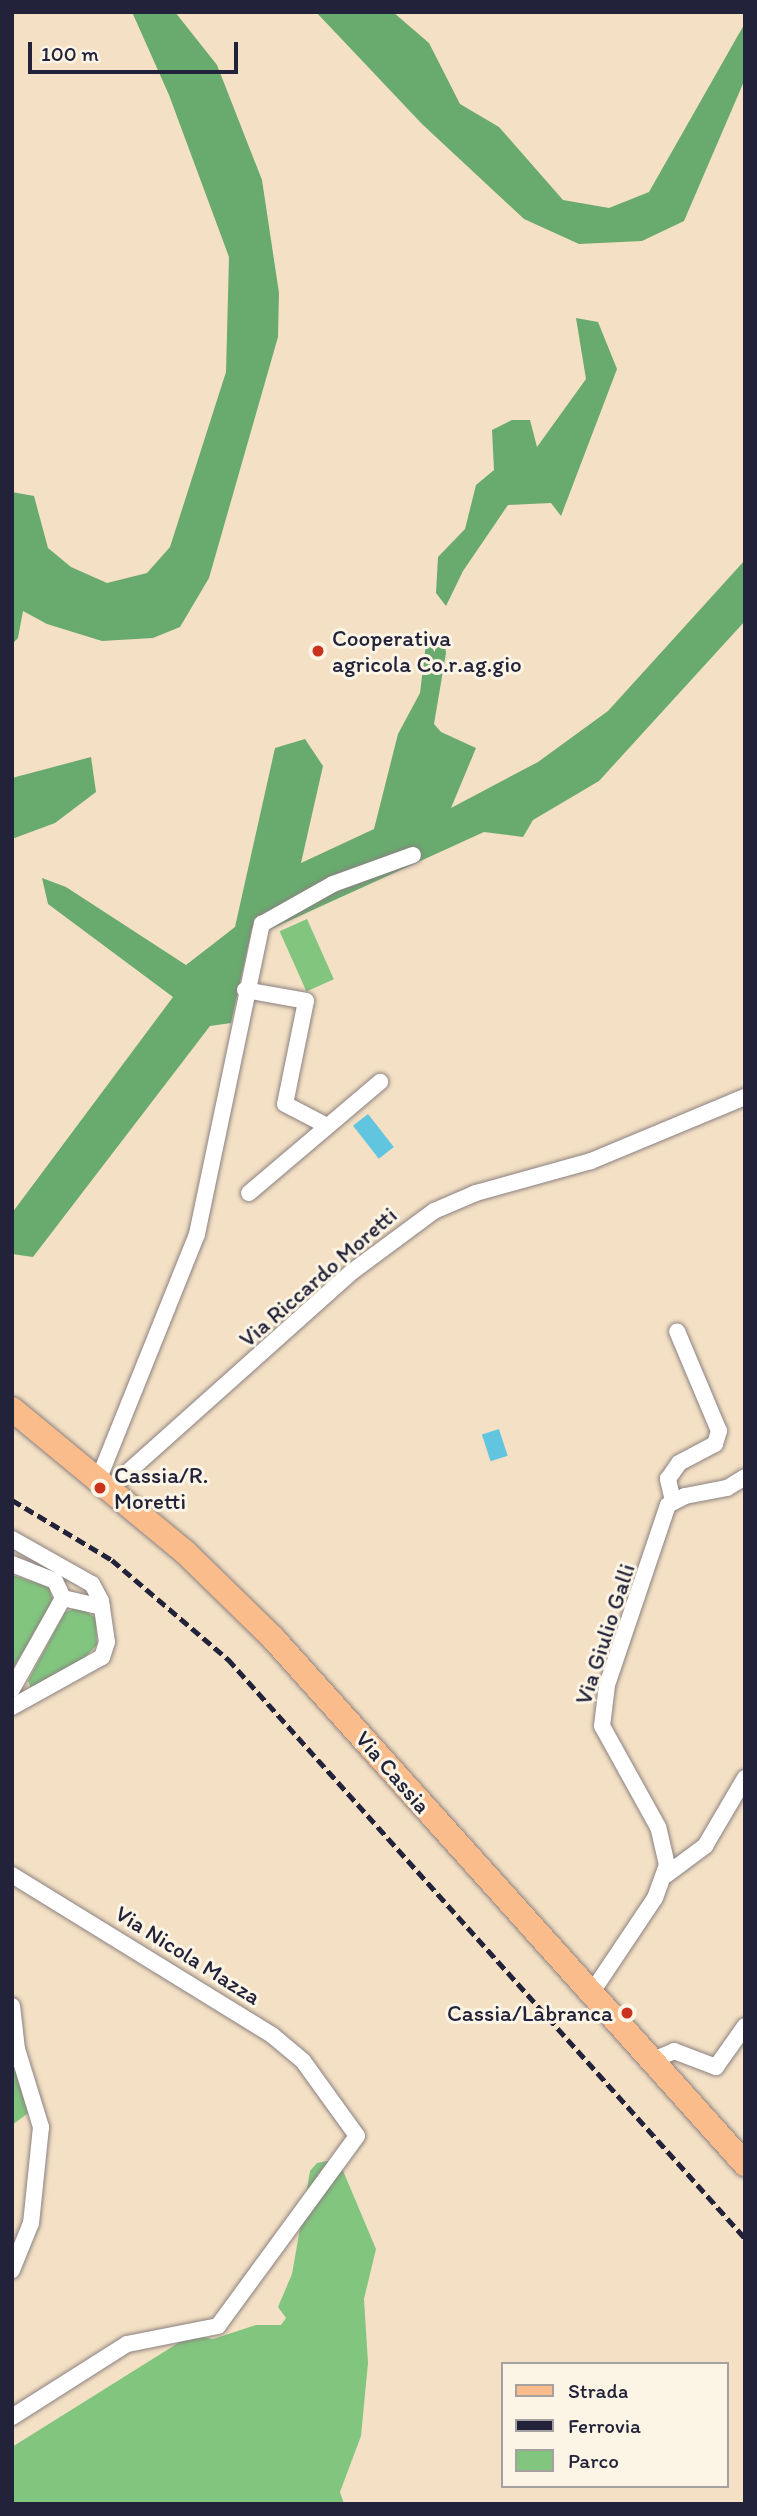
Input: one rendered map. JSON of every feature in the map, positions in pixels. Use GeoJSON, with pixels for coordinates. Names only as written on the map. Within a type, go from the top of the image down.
{"type":"FeatureCollection","features":[{"type":"Feature","properties":{"kind":"main road","name":"Via Cassia"},"geometry":{"type":"LineString","coordinates":[[12,1409],[200,1564],[273,1638],[745,2164]]}},
{"type":"Feature","properties":{"kind":"street"},"geometry":{"type":"LineString","coordinates":[[105,1483],[197,1234],[257,933],[272,915],[333,884],[413,855]]}},
{"type":"Feature","properties":{"kind":"street"},"geometry":{"type":"LineString","coordinates":[[245,990],[306,1001],[285,1104],[327,1126]]}},
{"type":"Feature","properties":{"kind":"street"},"geometry":{"type":"LineString","coordinates":[[249,1193],[380,1082]]}},
{"type":"Feature","properties":{"kind":"street","name":"Via Riccardo Moretti"},"geometry":{"type":"LineString","coordinates":[[105,1483],[353,1271],[434,1211],[476,1193],[591,1161],[745,1097]]}},
{"type":"Feature","properties":{"kind":"street"},"geometry":{"type":"LineString","coordinates":[[677,1331],[719,1431],[715,1444],[679,1463],[668,1479],[673,1501],[727,1488],[745,1477]]}},
{"type":"Feature","properties":{"kind":"street","name":"Via Giulio Galli"},"geometry":{"type":"LineString","coordinates":[[666,1875],[667,1853],[659,1827],[600,1716],[665,1510],[673,1501]]}},
{"type":"Feature","properties":{"kind":"street"},"geometry":{"type":"LineString","coordinates":[[12,1539],[83,1576],[97,1592],[107,1642],[102,1657],[12,1707]]}},
{"type":"Feature","properties":{"kind":"street"},"geometry":{"type":"LineString","coordinates":[[12,1564],[55,1581],[62,1598]]}},
{"type":"Feature","properties":{"kind":"street"},"geometry":{"type":"LineString","coordinates":[[62,1598],[102,1607]]}},
{"type":"Feature","properties":{"kind":"street"},"geometry":{"type":"LineString","coordinates":[[12,1689],[62,1598]]}},
{"type":"Feature","properties":{"kind":"street"},"geometry":{"type":"LineString","coordinates":[[592,1992],[666,1875],[705,1846],[745,1778]]}},
{"type":"Feature","properties":{"kind":"street","name":"Via Nicola Mazza"},"geometry":{"type":"LineString","coordinates":[[12,1875],[243,2014],[303,2061],[328,2091],[357,2136],[218,2326],[127,2344],[12,2417]]}},
{"type":"Feature","properties":{"kind":"street"},"geometry":{"type":"LineString","coordinates":[[12,2006],[17,2049],[41,2127],[31,2223],[12,2270]]}},
{"type":"Feature","properties":{"kind":"street"},"geometry":{"type":"LineString","coordinates":[[653,2060],[674,2051],[706,2066],[718,2066],[745,2026]]}},
{"type":"Feature","properties":{"kind":"green space"},"geometry":{"type":"Polygon","coordinates":[[[132,12],[175,12],[217,65],[262,180],[279,293],[278,337],[209,578],[180,627],[153,638],[102,641],[47,624],[23,611],[18,638],[12,644],[12,492],[34,496],[48,548],[71,567],[107,583],[147,573],[170,547],[226,372],[229,257],[169,95],[132,12]]]}},
{"type":"Feature","properties":{"kind":"green space"},"geometry":{"type":"Polygon","coordinates":[[[316,12],[393,12],[429,43],[460,104],[499,127],[563,200],[609,208],[649,192],[745,23],[745,79],[684,221],[642,241],[579,244],[524,219],[422,124],[316,12]]]}},
{"type":"Feature","properties":{"kind":"green space"},"geometry":{"type":"Polygon","coordinates":[[[576,318],[598,322],[617,369],[561,516],[551,503],[508,505],[463,571],[446,606],[436,593],[438,557],[465,529],[476,485],[494,470],[492,430],[512,420],[530,420],[537,447],[586,379],[576,318]]]}},
{"type":"Feature","properties":{"kind":"green space"},"geometry":{"type":"Polygon","coordinates":[[[745,560],[745,621],[599,781],[533,820],[523,837],[484,832],[271,929],[252,928],[231,1023],[210,1026],[33,1257],[12,1254],[12,1213],[173,997],[48,904],[42,878],[66,887],[186,965],[235,927],[275,748],[305,739],[323,766],[301,863],[374,829],[398,734],[420,693],[427,635],[444,636],[446,653],[434,724],[441,732],[476,748],[451,808],[538,762],[608,711],[745,560]]]}},
{"type":"Feature","properties":{"kind":"green space"},"geometry":{"type":"Polygon","coordinates":[[[91,757],[96,792],[55,823],[12,839],[12,778],[91,757]]]}},
{"type":"Feature","properties":{"kind":"green space"},"geometry":{"type":"Polygon","coordinates":[[[307,919],[334,979],[306,991],[280,931],[307,919]]]}},
{"type":"Feature","properties":{"kind":"green space"},"geometry":{"type":"Polygon","coordinates":[[[12,1575],[50,1587],[52,1599],[44,1620],[12,1669],[12,1575]]]}},
{"type":"Feature","properties":{"kind":"green space"},"geometry":{"type":"Polygon","coordinates":[[[79,1607],[96,1618],[97,1645],[78,1664],[31,1688],[28,1681],[65,1612],[79,1607]]]}},
{"type":"Feature","properties":{"kind":"green space"},"geometry":{"type":"Polygon","coordinates":[[[12,2047],[31,2111],[12,2125],[12,2047]]]}},
{"type":"Feature","properties":{"kind":"green space"},"geometry":{"type":"Polygon","coordinates":[[[327,2161],[341,2166],[376,2249],[364,2299],[368,2363],[361,2436],[340,2492],[344,2504],[12,2504],[12,2447],[191,2335],[213,2339],[256,2325],[281,2325],[286,2318],[278,2307],[292,2274],[310,2171],[317,2163],[327,2161]]]}},
{"type":"Feature","properties":{"kind":"water"},"geometry":{"type":"Polygon","coordinates":[[[368,1114],[394,1147],[379,1159],[353,1126],[368,1114]]]}},
{"type":"Feature","properties":{"kind":"water"},"geometry":{"type":"Polygon","coordinates":[[[499,1429],[508,1456],[491,1461],[482,1435],[499,1429]]]}},
{"type":"Feature","properties":{"kind":"railway"},"geometry":{"type":"LineString","coordinates":[[12,1500],[112,1560],[228,1659],[745,2238]]}},
{"type":"Feature","properties":{"kind":"place","name":"Cooperativa agricola Co.r.ag.gio"},"geometry":{"type":"Point","coordinates":[318,651]}},
{"type":"Feature","properties":{"kind":"place","name":"Cassia/R. Moretti"},"geometry":{"type":"Point","coordinates":[100,1488]}},
{"type":"Feature","properties":{"kind":"place","name":"Cassia/Labranca"},"geometry":{"type":"Point","coordinates":[627,2013]}}]}
